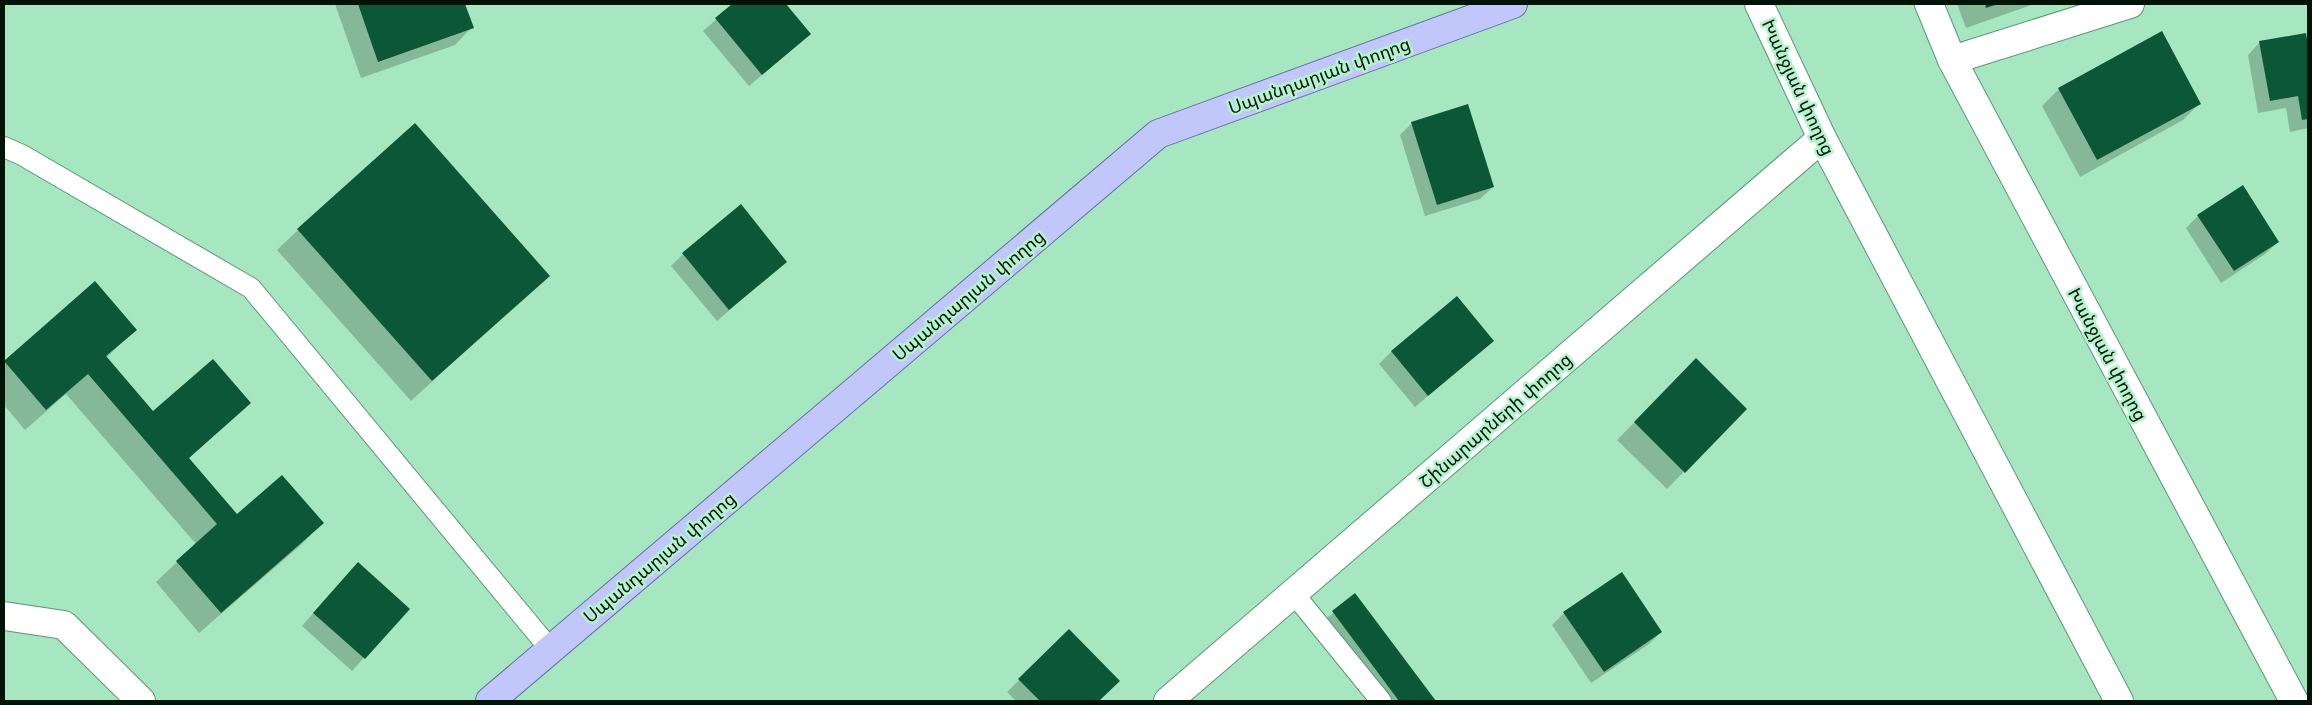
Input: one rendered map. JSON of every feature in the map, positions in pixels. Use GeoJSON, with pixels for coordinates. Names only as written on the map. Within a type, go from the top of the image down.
{"type":"FeatureCollection","features":[{"type":"Feature","properties":{"kind":"main road","name":"Սպանդարյան փողոց"},"geometry":{"type":"LineString","coordinates":[[490,701],[1158,134],[1513,4]]}},
{"type":"Feature","properties":{"kind":"street","name":"Խանջյան փողոց"},"geometry":{"type":"LineString","coordinates":[[1759,4],[1822,138],[2119,701]]}},
{"type":"Feature","properties":{"kind":"street","name":"Խանջյան փողոց"},"geometry":{"type":"LineString","coordinates":[[1930,4],[1952,60],[2294,701]]}},
{"type":"Feature","properties":{"kind":"street"},"geometry":{"type":"LineString","coordinates":[[1952,60],[2130,4]]}},
{"type":"Feature","properties":{"kind":"street","name":"Շինարարների փողոց"},"geometry":{"type":"LineString","coordinates":[[1168,701],[1822,138]]}},
{"type":"Feature","properties":{"kind":"street"},"geometry":{"type":"LineString","coordinates":[[4,616],[64,625],[141,701]]}},
{"type":"Feature","properties":{"kind":"lane"},"geometry":{"type":"LineString","coordinates":[[4,147],[22,155],[251,288],[550,649]]}},
{"type":"Feature","properties":{"kind":"lane"},"geometry":{"type":"LineString","coordinates":[[1294,594],[1380,701]]}},
{"type":"Feature","properties":{"kind":"building"},"geometry":{"type":"Polygon","coordinates":[[[358,4],[465,4],[474,28],[378,62],[358,4]]]}},
{"type":"Feature","properties":{"kind":"building"},"geometry":{"type":"Polygon","coordinates":[[[732,4],[786,4],[811,34],[762,75],[715,18],[732,4]]]}},
{"type":"Feature","properties":{"kind":"building"},"geometry":{"type":"Polygon","coordinates":[[[1985,4],[1998,4],[1986,8],[1985,4]]]}},
{"type":"Feature","properties":{"kind":"building"},"geometry":{"type":"Polygon","coordinates":[[[2162,31],[2201,104],[2097,160],[2058,88],[2162,31]]]}},
{"type":"Feature","properties":{"kind":"building"},"geometry":{"type":"Polygon","coordinates":[[[2306,33],[2308,46],[2308,119],[2302,120],[2298,96],[2270,101],[2259,41],[2306,33]]]}},
{"type":"Feature","properties":{"kind":"building"},"geometry":{"type":"Polygon","coordinates":[[[1468,104],[1494,187],[1437,205],[1411,122],[1468,104]]]}},
{"type":"Feature","properties":{"kind":"building"},"geometry":{"type":"Polygon","coordinates":[[[415,123],[550,276],[432,381],[297,229],[415,123]]]}},
{"type":"Feature","properties":{"kind":"building"},"geometry":{"type":"Polygon","coordinates":[[[2243,185],[2279,242],[2234,271],[2197,215],[2243,185]]]}},
{"type":"Feature","properties":{"kind":"building"},"geometry":{"type":"Polygon","coordinates":[[[741,204],[787,262],[729,310],[682,253],[741,204]]]}},
{"type":"Feature","properties":{"kind":"building"},"geometry":{"type":"Polygon","coordinates":[[[95,281],[137,330],[106,356],[153,411],[213,359],[251,403],[189,458],[237,514],[282,475],[324,523],[221,613],[176,561],[217,524],[88,374],[46,410],[4,361],[95,281]]]}},
{"type":"Feature","properties":{"kind":"building"},"geometry":{"type":"Polygon","coordinates":[[[1457,296],[1494,341],[1428,396],[1391,351],[1457,296]]]}},
{"type":"Feature","properties":{"kind":"building"},"geometry":{"type":"Polygon","coordinates":[[[1696,358],[1747,409],[1685,473],[1634,422],[1696,358]]]}},
{"type":"Feature","properties":{"kind":"building"},"geometry":{"type":"Polygon","coordinates":[[[358,562],[410,609],[365,659],[313,613],[358,562]]]}},
{"type":"Feature","properties":{"kind":"building"},"geometry":{"type":"Polygon","coordinates":[[[1622,572],[1662,632],[1604,672],[1563,612],[1622,572]]]}},
{"type":"Feature","properties":{"kind":"building"},"geometry":{"type":"Polygon","coordinates":[[[1355,593],[1436,701],[1399,701],[1332,611],[1355,593]]]}},
{"type":"Feature","properties":{"kind":"building"},"geometry":{"type":"Polygon","coordinates":[[[1069,629],[1120,681],[1099,701],[1040,701],[1018,679],[1069,629]]]}}]}
